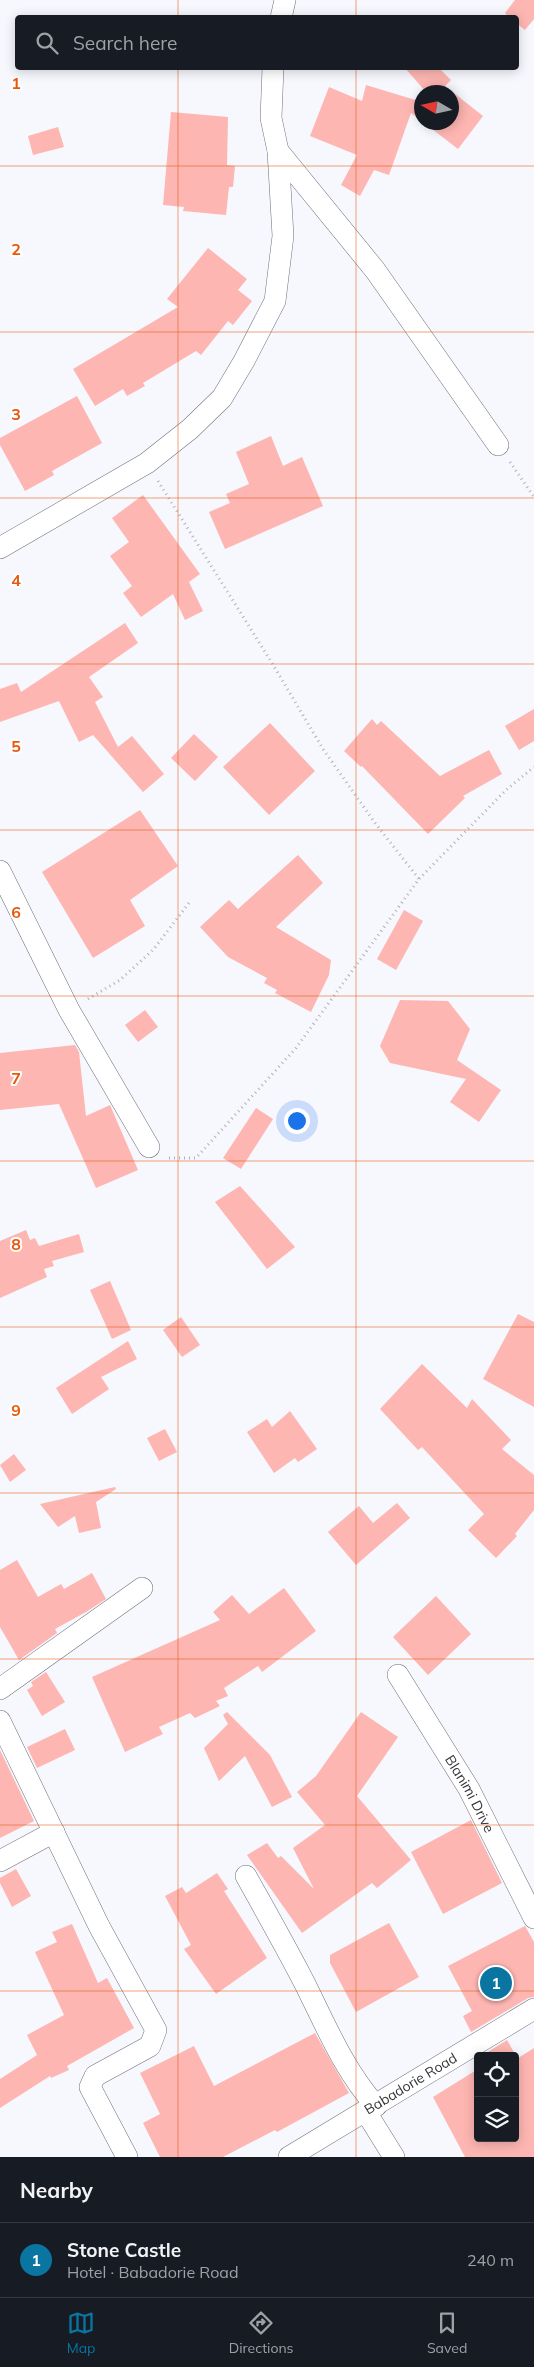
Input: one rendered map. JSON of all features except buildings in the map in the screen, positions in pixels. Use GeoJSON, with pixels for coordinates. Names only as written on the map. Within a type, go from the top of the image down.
{"type":"FeatureCollection","features":[{"type":"Feature","properties":{"kind":"street"},"geometry":{"type":"LineString","coordinates":[[282,15],[285,0]]}},
{"type":"Feature","properties":{"kind":"street"},"geometry":{"type":"LineString","coordinates":[[1,545],[147,463],[190,429],[222,398],[275,301],[284,236],[278,151],[271,118],[273,70]]}},
{"type":"Feature","properties":{"kind":"street"},"geometry":{"type":"LineString","coordinates":[[278,151],[375,270],[498,445]]}},
{"type":"Feature","properties":{"kind":"street"},"geometry":{"type":"LineString","coordinates":[[0,871],[69,1010],[149,1147]]}},
{"type":"Feature","properties":{"kind":"street"},"geometry":{"type":"LineString","coordinates":[[0,1689],[142,1588]]}},
{"type":"Feature","properties":{"kind":"street","name":"Blanimi Drive"},"geometry":{"type":"LineString","coordinates":[[398,1675],[469,1789],[534,1918]]}},
{"type":"Feature","properties":{"kind":"street"},"geometry":{"type":"LineString","coordinates":[[0,1721],[99,1926],[156,2030],[150,2046],[94,2076],[90,2086],[127,2157]]}},
{"type":"Feature","properties":{"kind":"street"},"geometry":{"type":"LineString","coordinates":[[0,1861],[54,1832]]}},
{"type":"Feature","properties":{"kind":"street"},"geometry":{"type":"LineString","coordinates":[[246,1876],[305,1983],[340,2056],[365,2094],[394,2157]]}},
{"type":"Feature","properties":{"kind":"street","name":"Babadorie Road"},"geometry":{"type":"LineString","coordinates":[[288,2157],[371,2109],[534,2009]]}},
{"type":"Feature","properties":{"kind":"path"},"geometry":{"type":"LineString","coordinates":[[498,445],[534,497]]}},
{"type":"Feature","properties":{"kind":"path"},"geometry":{"type":"LineString","coordinates":[[147,463],[272,663],[323,749],[375,824],[420,879]]}},
{"type":"Feature","properties":{"kind":"path"},"geometry":{"type":"LineString","coordinates":[[149,1147],[170,1159],[196,1158],[296,1048],[420,879],[506,790],[534,767]]}},
{"type":"Feature","properties":{"kind":"path"},"geometry":{"type":"LineString","coordinates":[[69,1010],[120,980],[153,950],[189,903]]}},
{"type":"Feature","properties":{"kind":"place","name":"Stone Castle"},"geometry":{"type":"Point","coordinates":[496,1983]}}]}
